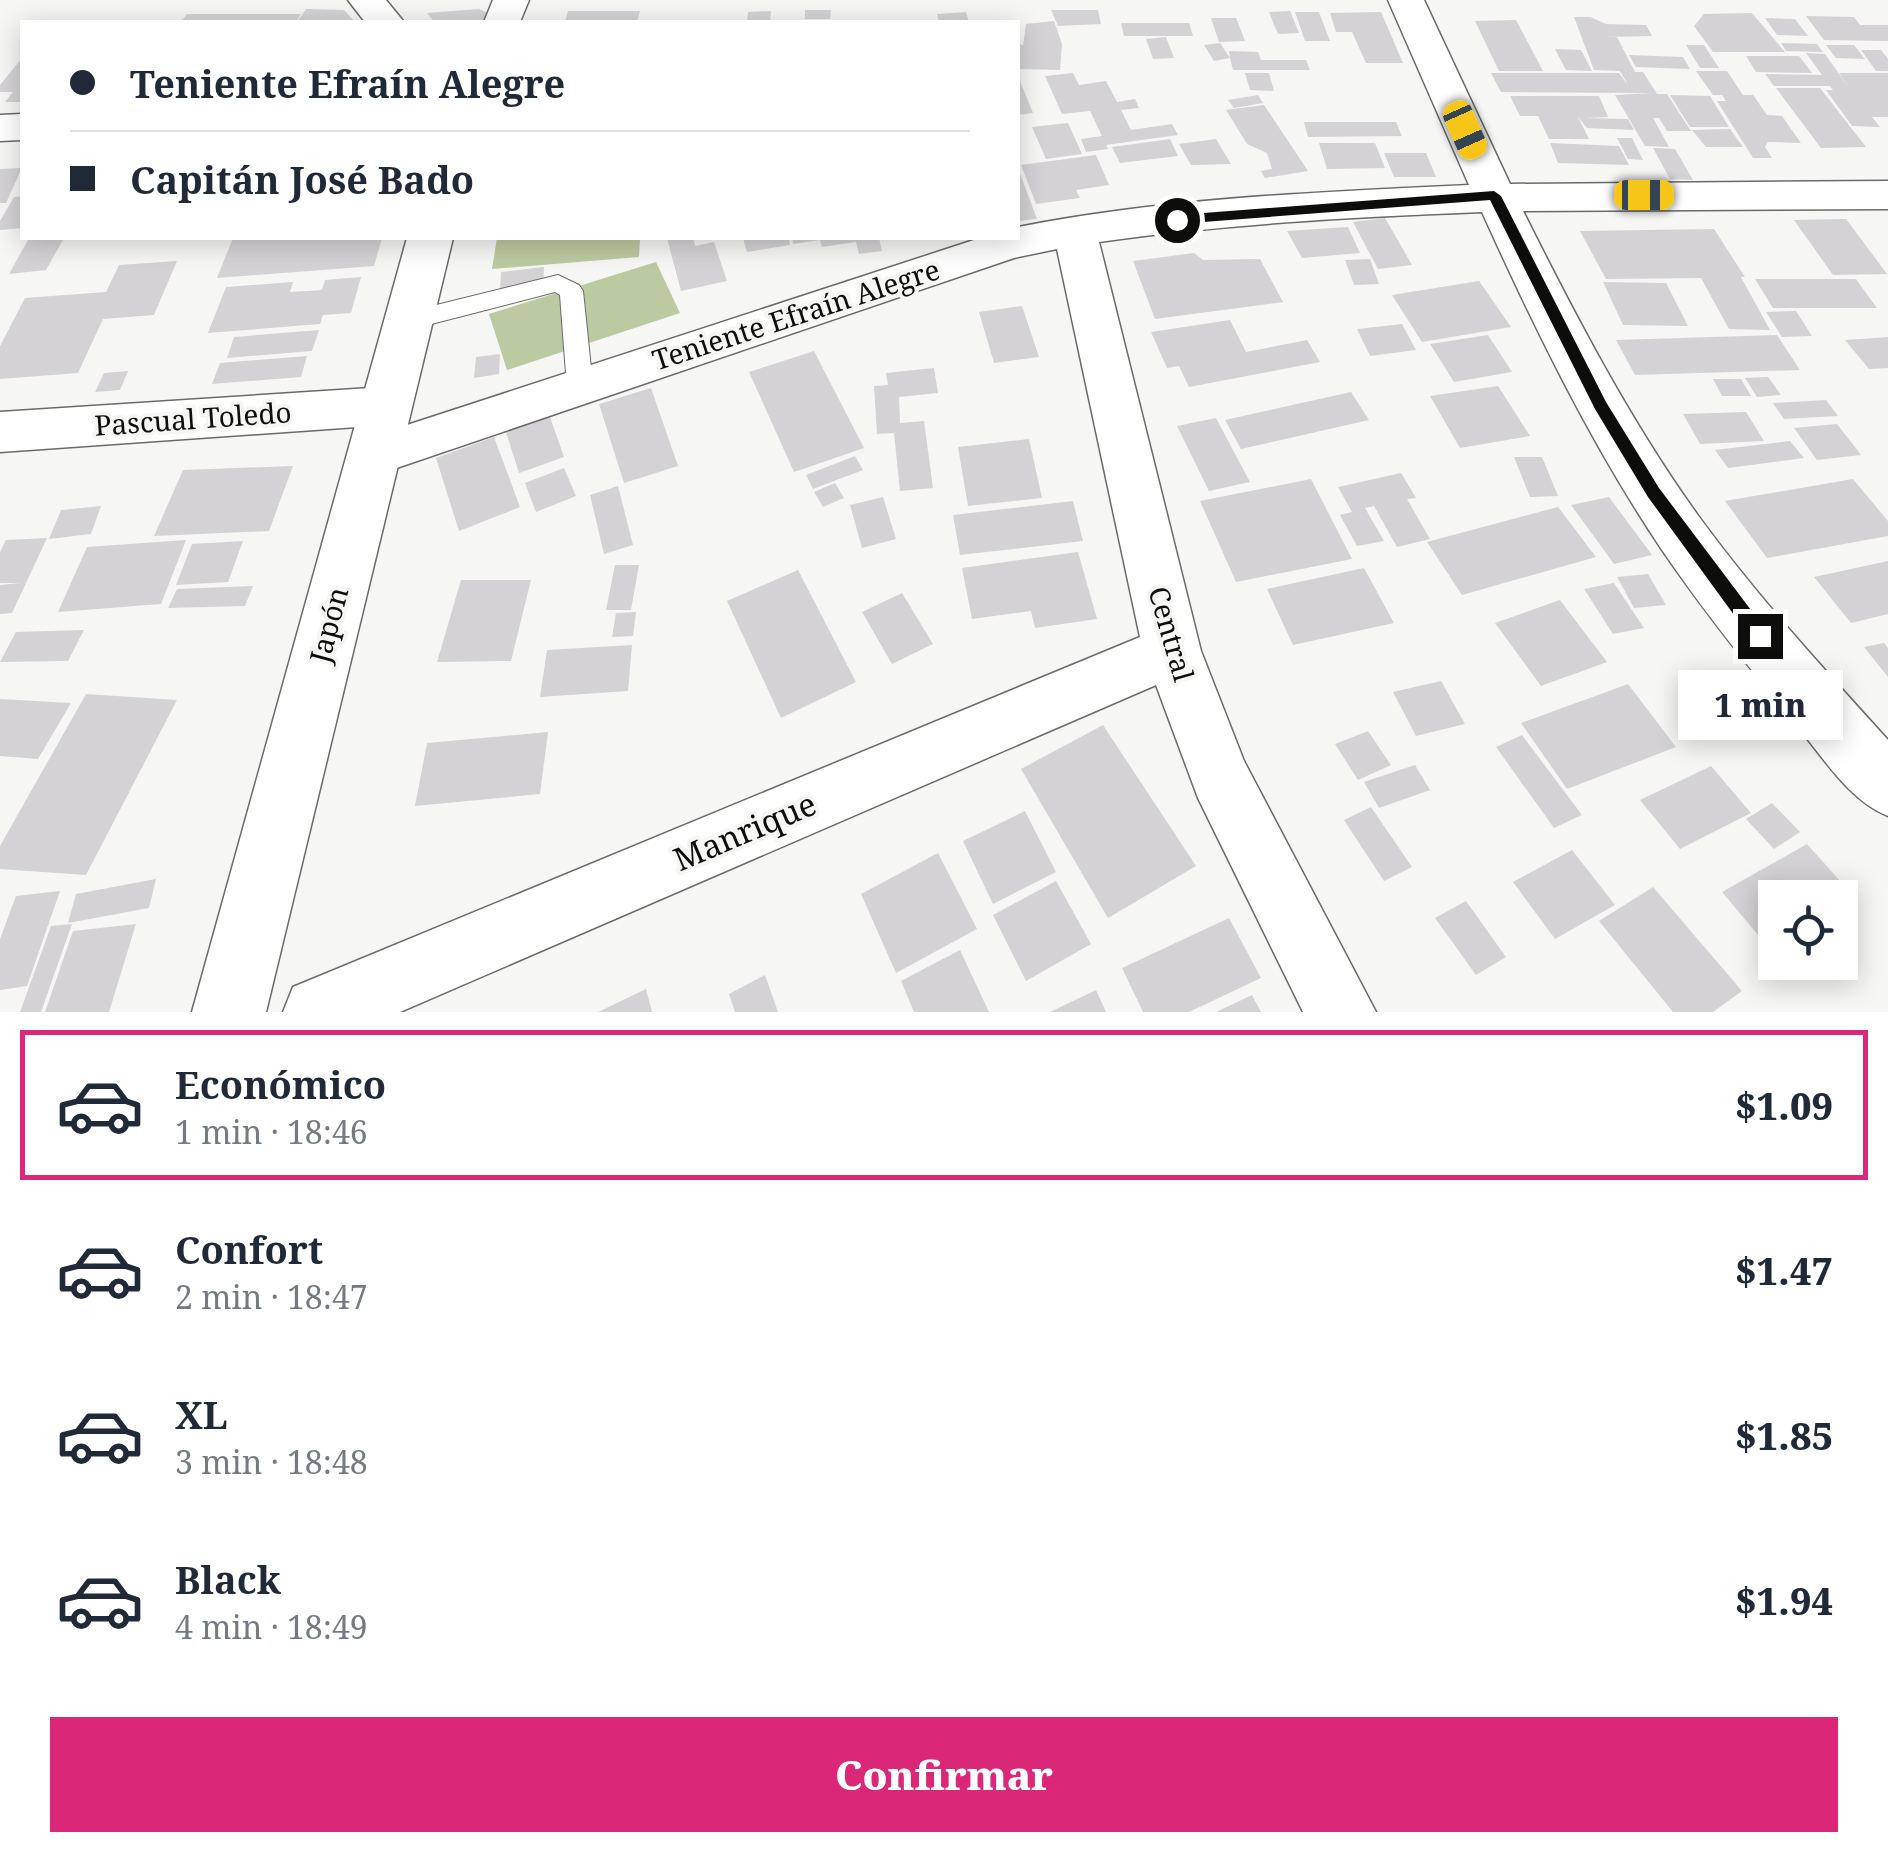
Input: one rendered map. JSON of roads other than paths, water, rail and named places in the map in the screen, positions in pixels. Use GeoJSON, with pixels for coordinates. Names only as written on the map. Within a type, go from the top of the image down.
{"type":"FeatureCollection","features":[{"type":"Feature","properties":{"kind":"street"},"geometry":{"type":"LineString","coordinates":[[366,0],[382,20]]}},
{"type":"Feature","properties":{"kind":"street"},"geometry":{"type":"LineString","coordinates":[[1406,0],[1494,196],[1600,405],[1654,492],[1735,606],[1888,786]]}},
{"type":"Feature","properties":{"kind":"street","name":"Teniente Efraín Alegre"},"geometry":{"type":"LineString","coordinates":[[379,431],[580,387],[1008,244],[1074,230],[1280,210],[1494,196],[1881,203]]}},
{"type":"Feature","properties":{"kind":"street","name":"Central"},"geometry":{"type":"LineString","coordinates":[[1074,230],[1172,651],[1220,776],[1290,920],[1341,1012]]}},
{"type":"Feature","properties":{"kind":"street","name":"Japón"},"geometry":{"type":"LineString","coordinates":[[229,1012],[429,240]]}},
{"type":"Feature","properties":{"kind":"street","name":"Pascual Toledo"},"geometry":{"type":"LineString","coordinates":[[0,432],[379,431]]}},
{"type":"Feature","properties":{"kind":"street","name":"Manrique"},"geometry":{"type":"LineString","coordinates":[[318,1012],[1172,651]]}},
{"type":"Feature","properties":{"kind":"lane"},"geometry":{"type":"LineString","coordinates":[[408,321],[558,283],[566,285],[571,291],[580,387]]}}]}
